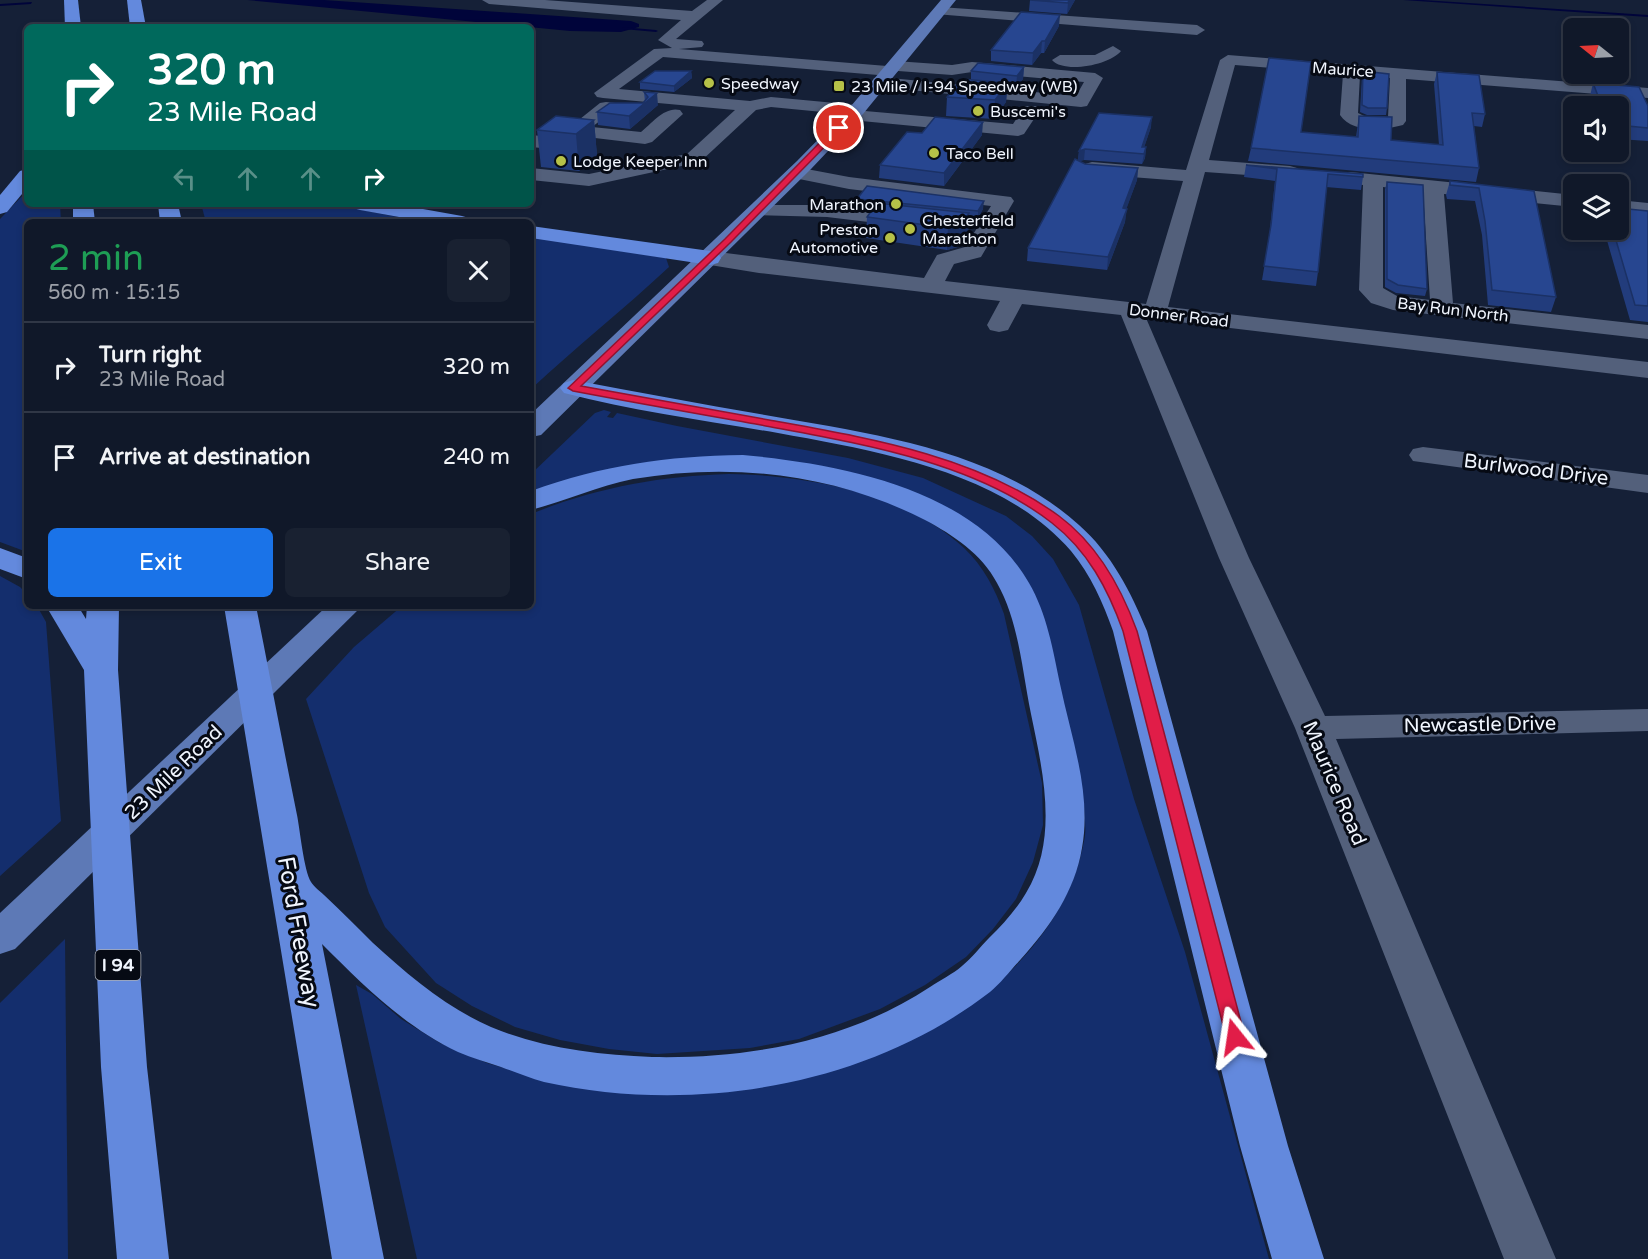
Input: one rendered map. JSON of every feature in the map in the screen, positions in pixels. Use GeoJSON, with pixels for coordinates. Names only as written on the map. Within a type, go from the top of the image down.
{"type":"FeatureCollection","features":[{"type":"Feature","properties":{"kind":"highway"},"geometry":{"type":"LineString","coordinates":[[71,0],[73,24]]}},
{"type":"Feature","properties":{"kind":"highway"},"geometry":{"type":"LineString","coordinates":[[134,0],[138,24]]}},
{"type":"Feature","properties":{"kind":"highway"},"geometry":{"type":"LineString","coordinates":[[0,208],[24,179]]}},
{"type":"Feature","properties":{"kind":"highway"},"geometry":{"type":"LineString","coordinates":[[377,207],[445,219]]}},
{"type":"Feature","properties":{"kind":"highway"},"geometry":{"type":"LineString","coordinates":[[534,232],[710,258]]}},
{"type":"Feature","properties":{"kind":"highway"},"geometry":{"type":"LineString","coordinates":[[573,388],[841,436],[920,455],[1004,488],[1056,520],[1079,541],[1101,568],[1118,596],[1130,631],[1264,1146],[1298,1259]]}},
{"type":"Feature","properties":{"kind":"highway"},"geometry":{"type":"LineString","coordinates":[[290,886],[392,985],[432,1016],[477,1041],[545,1063],[584,1071],[636,1076],[732,1074],[781,1066],[842,1050],[891,1031],[977,979],[1012,946],[1038,908],[1057,871],[1067,832],[1065,790],[1029,622],[1004,568],[984,546],[927,507],[896,493],[819,472],[777,466],[708,464],[660,468],[579,484],[534,500]]}},
{"type":"Feature","properties":{"kind":"highway"},"geometry":{"type":"LineString","coordinates":[[0,557],[24,569]]}},
{"type":"Feature","properties":{"kind":"highway"},"geometry":{"type":"LineString","coordinates":[[64,609],[101,670]]}},
{"type":"Feature","properties":{"kind":"highway","name":"I 94"},"geometry":{"type":"LineString","coordinates":[[103,609],[101,670],[124,1067],[143,1259]]}},
{"type":"Feature","properties":{"kind":"highway","name":"Ford Freeway"},"geometry":{"type":"LineString","coordinates":[[241,609],[358,1259]]}},
{"type":"Feature","properties":{"kind":"main road"},"geometry":{"type":"LineString","coordinates":[[534,426],[796,173],[854,113],[946,4]]}},
{"type":"Feature","properties":{"kind":"main road","name":"23 Mile Road"},"geometry":{"type":"LineString","coordinates":[[0,938],[343,609]]}},
{"type":"Feature","properties":{"kind":"street"},"geometry":{"type":"LineString","coordinates":[[489,0],[572,3],[694,16]]}},
{"type":"Feature","properties":{"kind":"street"},"geometry":{"type":"LineString","coordinates":[[716,0],[666,40],[681,45],[747,44]]}},
{"type":"Feature","properties":{"kind":"street"},"geometry":{"type":"LineString","coordinates":[[946,4],[1004,6],[1008,0]]}},
{"type":"Feature","properties":{"kind":"street"},"geometry":{"type":"LineString","coordinates":[[946,4],[1197,30]]}},
{"type":"Feature","properties":{"kind":"street"},"geometry":{"type":"LineString","coordinates":[[897,64],[935,48]]}},
{"type":"Feature","properties":{"kind":"street"},"geometry":{"type":"LineString","coordinates":[[964,52],[1081,61],[1105,57],[1113,51]]}},
{"type":"Feature","properties":{"kind":"street"},"geometry":{"type":"LineString","coordinates":[[882,52],[897,64],[1081,102],[1095,78],[972,67],[952,70],[897,64],[768,62],[660,52],[603,93],[750,106],[771,102],[1018,130],[1030,110]]}},
{"type":"Feature","properties":{"kind":"street","name":"Maurice"},"geometry":{"type":"LineString","coordinates":[[1143,311],[1195,167],[1228,60],[1648,93]]}},
{"type":"Feature","properties":{"kind":"street"},"geometry":{"type":"LineString","coordinates":[[768,62],[789,84],[771,102]]}},
{"type":"Feature","properties":{"kind":"street"},"geometry":{"type":"LineString","coordinates":[[1352,70],[1349,115],[1358,120],[1378,123],[1397,121],[1398,73]]}},
{"type":"Feature","properties":{"kind":"street"},"geometry":{"type":"LineString","coordinates":[[534,174],[589,180],[693,158],[750,106]]}},
{"type":"Feature","properties":{"kind":"street"},"geometry":{"type":"LineString","coordinates":[[674,114],[735,120]]}},
{"type":"Feature","properties":{"kind":"street"},"geometry":{"type":"LineString","coordinates":[[534,141],[693,158]]}},
{"type":"Feature","properties":{"kind":"street"},"geometry":{"type":"LineString","coordinates":[[1096,150],[1195,167]]}},
{"type":"Feature","properties":{"kind":"street"},"geometry":{"type":"LineString","coordinates":[[1084,168],[1195,167],[1320,175],[1563,200]]}},
{"type":"Feature","properties":{"kind":"street"},"geometry":{"type":"LineString","coordinates":[[796,173],[849,183],[1004,201],[973,252],[945,261],[931,286]]}},
{"type":"Feature","properties":{"kind":"street","name":"Bay Run North"},"geometry":{"type":"LineString","coordinates":[[1373,180],[1371,290],[1379,297],[1393,303],[1648,332]]}},
{"type":"Feature","properties":{"kind":"street"},"geometry":{"type":"LineString","coordinates":[[1433,185],[1442,309]]}},
{"type":"Feature","properties":{"kind":"street"},"geometry":{"type":"LineString","coordinates":[[1629,207],[1648,208]]}},
{"type":"Feature","properties":{"kind":"street"},"geometry":{"type":"LineString","coordinates":[[758,211],[827,211],[928,223]]}},
{"type":"Feature","properties":{"kind":"street"},"geometry":{"type":"LineString","coordinates":[[962,227],[987,228]]}},
{"type":"Feature","properties":{"kind":"street","name":"Donner Road"},"geometry":{"type":"LineString","coordinates":[[710,258],[1648,370]]}},
{"type":"Feature","properties":{"kind":"street"},"geometry":{"type":"LineString","coordinates":[[999,325],[1015,296]]}},
{"type":"Feature","properties":{"kind":"street","name":"Maurice Road"},"geometry":{"type":"LineString","coordinates":[[1143,311],[1233,558],[1313,728],[1530,1259]]}},
{"type":"Feature","properties":{"kind":"street","name":"Burlwood Drive"},"geometry":{"type":"LineString","coordinates":[[1423,455],[1648,484]]}},
{"type":"Feature","properties":{"kind":"street","name":"Newcastle Drive"},"geometry":{"type":"LineString","coordinates":[[1313,728],[1648,720]]}},
{"type":"Feature","properties":{"kind":"shaded area"},"geometry":{"type":"Polygon","coordinates":[[[247,0],[324,0],[631,21],[639,24],[639,27],[621,32],[570,31],[534,28],[534,24],[497,24],[247,0]]]}},
{"type":"Feature","properties":{"kind":"shaded area"},"geometry":{"type":"Polygon","coordinates":[[[24,194],[24,207],[60,207],[61,219],[24,219],[24,551],[0,542],[0,219],[24,194]]]}},
{"type":"Feature","properties":{"kind":"shaded area"},"geometry":{"type":"Polygon","coordinates":[[[202,207],[348,207],[407,219],[205,219],[202,207]]]}},
{"type":"Feature","properties":{"kind":"shaded area"},"geometry":{"type":"Polygon","coordinates":[[[534,237],[666,258],[669,267],[534,386],[534,237]]]}},
{"type":"Feature","properties":{"kind":"shaded area"},"geometry":{"type":"Polygon","coordinates":[[[604,410],[611,412],[607,417],[613,418],[617,413],[848,458],[923,478],[1006,516],[1032,536],[1053,559],[1079,605],[1134,799],[1185,952],[1269,1259],[417,1259],[356,985],[372,994],[401,1019],[440,1043],[487,1063],[542,1079],[868,1058],[920,1035],[950,1018],[996,985],[1017,965],[1036,943],[1066,895],[1077,868],[1084,841],[1084,804],[985,535],[772,460],[534,491],[534,471],[595,413],[604,410]]]}},
{"type":"Feature","properties":{"kind":"shaded area"},"geometry":{"type":"Polygon","coordinates":[[[703,475],[759,475],[790,478],[854,491],[913,513],[940,529],[964,548],[977,563],[993,587],[1004,614],[1042,783],[1043,825],[1033,862],[1016,899],[993,929],[966,957],[925,985],[880,1009],[799,1039],[750,1048],[657,1054],[609,1049],[560,1040],[515,1027],[472,1006],[436,983],[385,927],[369,893],[306,699],[354,647],[398,609],[534,609],[534,513],[603,490],[703,475]]]}},
{"type":"Feature","properties":{"kind":"shaded area"},"geometry":{"type":"Polygon","coordinates":[[[0,576],[24,591],[24,609],[39,609],[46,622],[61,821],[0,876],[0,576]]]}},
{"type":"Feature","properties":{"kind":"shaded area"},"geometry":{"type":"Polygon","coordinates":[[[65,939],[68,1259],[0,1259],[0,1003],[65,939]]]}},
{"type":"Feature","properties":{"kind":"building"},"geometry":{"type":"Polygon","coordinates":[[[1030,0],[1069,0],[1068,3],[1030,0]]]}},
{"type":"Feature","properties":{"kind":"building"},"geometry":{"type":"Polygon","coordinates":[[[1021,12],[1060,15],[1045,41],[1042,41],[1033,53],[991,50],[1021,12]]]}},
{"type":"Feature","properties":{"kind":"building"},"geometry":{"type":"Polygon","coordinates":[[[1269,58],[1311,62],[1301,132],[1358,137],[1359,116],[1392,117],[1391,140],[1443,145],[1437,72],[1479,75],[1485,114],[1472,113],[1479,168],[1251,148],[1269,58]]]}},
{"type":"Feature","properties":{"kind":"building"},"geometry":{"type":"Polygon","coordinates":[[[978,63],[1024,67],[1017,76],[971,71],[978,63]]]}},
{"type":"Feature","properties":{"kind":"building"},"geometry":{"type":"Polygon","coordinates":[[[655,71],[691,71],[674,86],[640,82],[655,71]]]}},
{"type":"Feature","properties":{"kind":"building"},"geometry":{"type":"Polygon","coordinates":[[[1363,71],[1389,74],[1387,108],[1368,108],[1362,105],[1363,71]]]}},
{"type":"Feature","properties":{"kind":"building"},"geometry":{"type":"Polygon","coordinates":[[[961,79],[1008,83],[995,100],[947,97],[961,79]]]}},
{"type":"Feature","properties":{"kind":"building"},"geometry":{"type":"Polygon","coordinates":[[[1593,84],[1639,87],[1648,106],[1648,128],[1629,126],[1629,96],[1598,96],[1593,84]]]}},
{"type":"Feature","properties":{"kind":"building"},"geometry":{"type":"Polygon","coordinates":[[[644,92],[657,93],[629,116],[597,112],[610,103],[643,103],[648,97],[644,92]]]}},
{"type":"Feature","properties":{"kind":"building"},"geometry":{"type":"Polygon","coordinates":[[[1099,113],[1152,117],[1142,147],[1146,147],[1144,154],[1085,149],[1079,151],[1099,113]]]}},
{"type":"Feature","properties":{"kind":"building"},"geometry":{"type":"Polygon","coordinates":[[[556,116],[594,120],[576,134],[537,130],[556,116]]]}},
{"type":"Feature","properties":{"kind":"building"},"geometry":{"type":"Polygon","coordinates":[[[935,117],[983,122],[944,173],[880,165],[907,132],[922,133],[935,117]]]}},
{"type":"Feature","properties":{"kind":"building"},"geometry":{"type":"Polygon","coordinates":[[[1075,159],[1085,164],[1138,168],[1123,208],[1127,209],[1108,257],[1028,248],[1075,159]]]}},
{"type":"Feature","properties":{"kind":"building"},"geometry":{"type":"Polygon","coordinates":[[[1246,165],[1363,174],[1363,177],[1328,174],[1318,272],[1264,266],[1277,169],[1246,165]]]}},
{"type":"Feature","properties":{"kind":"building"},"geometry":{"type":"Polygon","coordinates":[[[1450,181],[1534,191],[1556,297],[1492,290],[1479,188],[1450,185],[1450,181]]]}},
{"type":"Feature","properties":{"kind":"building"},"geometry":{"type":"Polygon","coordinates":[[[1387,182],[1423,185],[1427,289],[1398,285],[1387,279],[1387,182]]]}},
{"type":"Feature","properties":{"kind":"building"},"geometry":{"type":"Polygon","coordinates":[[[867,186],[984,201],[978,211],[857,199],[867,186]]]}},
{"type":"Feature","properties":{"kind":"building"},"geometry":{"type":"Polygon","coordinates":[[[877,203],[969,213],[962,224],[948,228],[867,217],[877,203]]]}},
{"type":"Feature","properties":{"kind":"building"},"geometry":{"type":"Polygon","coordinates":[[[1629,209],[1648,211],[1648,306],[1635,305],[1616,240],[1629,240],[1629,209]]]}},
{"type":"Feature","properties":{"kind":"waterway"},"geometry":{"type":"LineString","coordinates":[[1405,0],[1648,16]]}},
{"type":"Feature","properties":{"kind":"waterway"},"geometry":{"type":"LineString","coordinates":[[0,5],[31,3]]}},
{"type":"Feature","properties":{"kind":"waterway"},"geometry":{"type":"LineString","coordinates":[[623,28],[656,31]]}},
{"type":"Feature","properties":{"kind":"place","name":"Speedway"},"geometry":{"type":"Point","coordinates":[709,83]}},
{"type":"Feature","properties":{"kind":"place","name":"23 Mile / I-94 Speedway (WB)"},"geometry":{"type":"Point","coordinates":[839,86]}},
{"type":"Feature","properties":{"kind":"place","name":"Buscemi's"},"geometry":{"type":"Point","coordinates":[978,111]}},
{"type":"Feature","properties":{"kind":"place","name":"Taco Bell"},"geometry":{"type":"Point","coordinates":[934,153]}},
{"type":"Feature","properties":{"kind":"place","name":"Lodge Keeper Inn"},"geometry":{"type":"Point","coordinates":[561,161]}},
{"type":"Feature","properties":{"kind":"place","name":"Marathon"},"geometry":{"type":"Point","coordinates":[896,204]}},
{"type":"Feature","properties":{"kind":"place","name":"Chesterfield Marathon"},"geometry":{"type":"Point","coordinates":[910,229]}},
{"type":"Feature","properties":{"kind":"place","name":"Preston Automotive"},"geometry":{"type":"Point","coordinates":[890,238]}},
{"type":"Feature","properties":{"kind":"route"},"geometry":{"type":"LineString","coordinates":[[839,128],[728,240],[573,388],[841,436],[920,455],[960,469],[1017,495],[1056,520],[1079,541],[1101,568],[1118,596],[1130,631],[1235,1037]]}}]}
